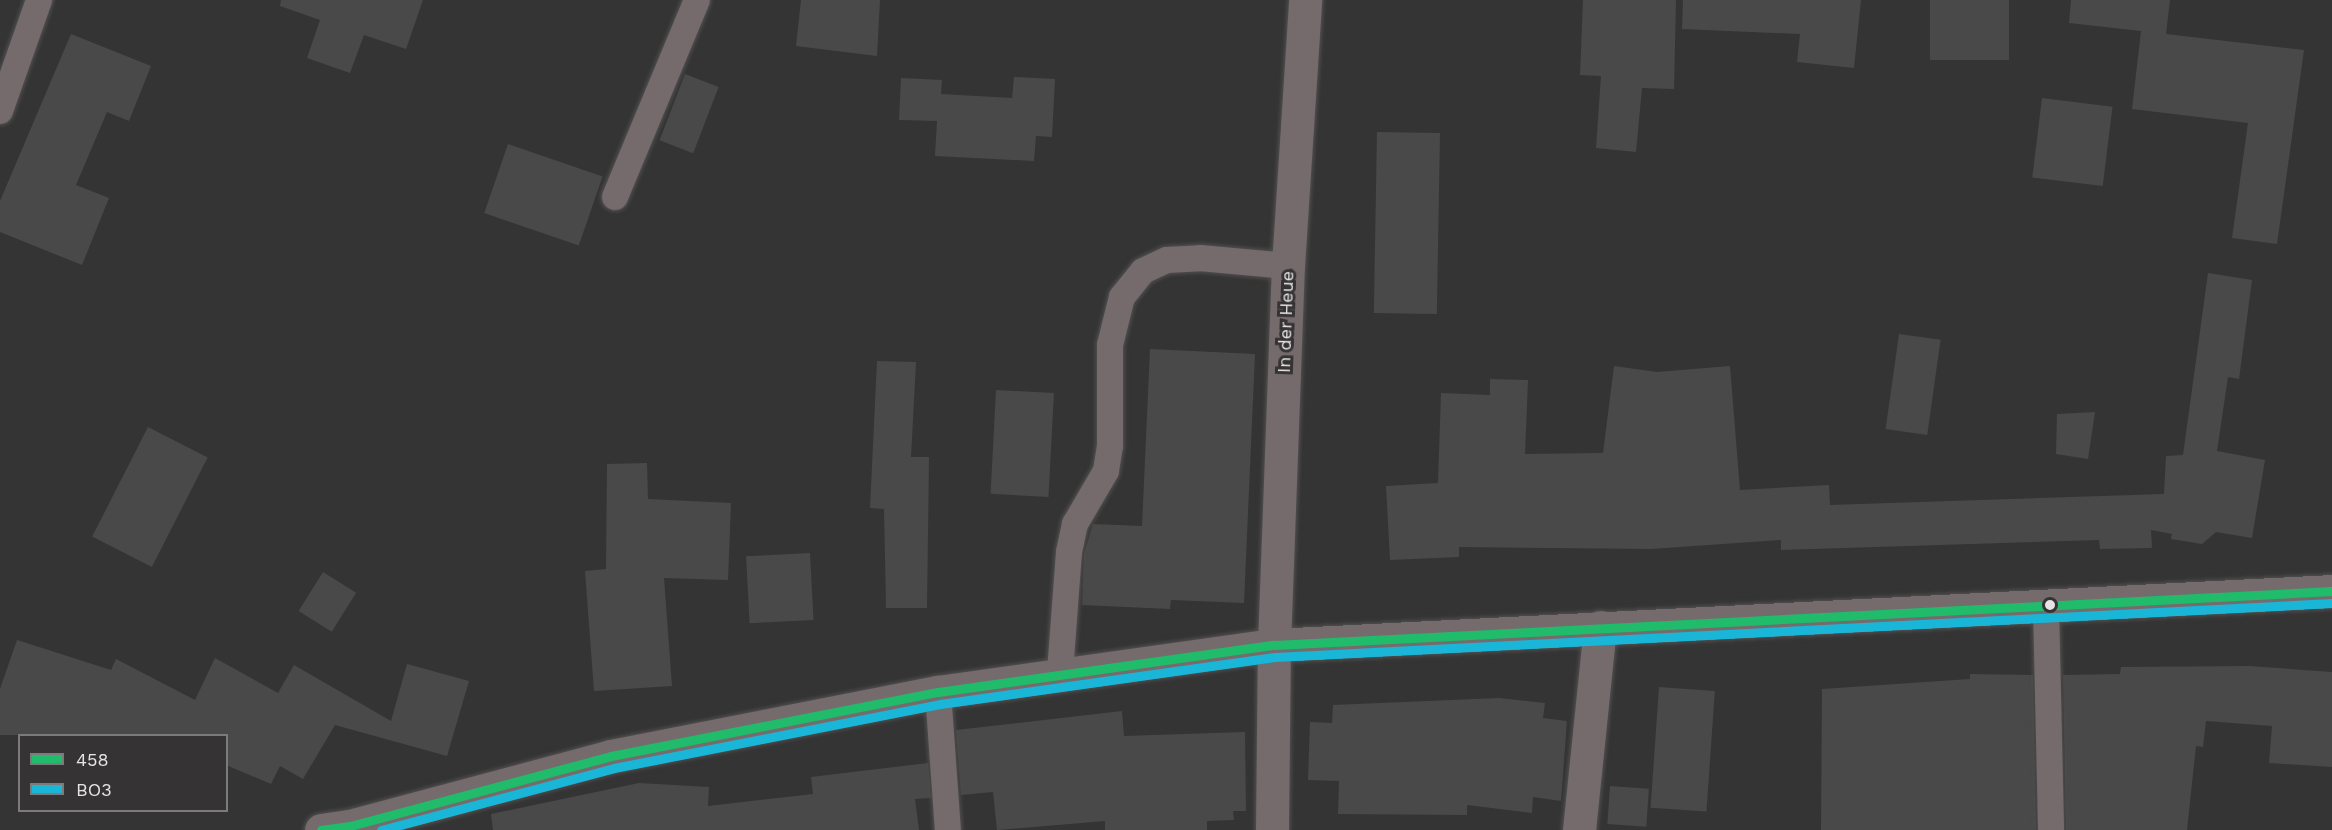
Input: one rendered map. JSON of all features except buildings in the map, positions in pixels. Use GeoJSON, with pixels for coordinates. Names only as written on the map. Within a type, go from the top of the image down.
{"type":"FeatureCollection","features":[{"type":"Feature","properties":{"kind":"street","name":"In der Heue"},"geometry":{"type":"LineString","coordinates":[[1272,830],[1274,645],[1288,266],[1305,0]]}},
{"type":"Feature","properties":{"kind":"street"},"geometry":{"type":"LineString","coordinates":[[321,830],[350,826],[611,756],[938,692],[1060,672],[1274,645],[2332,591]]}},
{"type":"Feature","properties":{"kind":"street"},"geometry":{"type":"LineString","coordinates":[[1579,830],[1600,627]]}},
{"type":"Feature","properties":{"kind":"lane"},"geometry":{"type":"LineString","coordinates":[[0,111],[39,0]]}},
{"type":"Feature","properties":{"kind":"lane"},"geometry":{"type":"LineString","coordinates":[[615,197],[697,0]]}},
{"type":"Feature","properties":{"kind":"lane"},"geometry":{"type":"LineString","coordinates":[[1060,672],[1069,552],[1075,524],[1106,471],[1110,446],[1110,345],[1122,297],[1143,271],[1167,260],[1200,258],[1288,266]]}},
{"type":"Feature","properties":{"kind":"lane"},"geometry":{"type":"LineString","coordinates":[[2046,606],[2051,830]]}},
{"type":"Feature","properties":{"kind":"lane"},"geometry":{"type":"LineString","coordinates":[[938,692],[948,830]]}},
{"type":"Feature","properties":{"kind":"transit line","name":"458"},"geometry":{"type":"LineString","coordinates":[[321,830],[350,826],[611,756],[938,692],[1274,645],[2332,591]]}},
{"type":"Feature","properties":{"kind":"transit line","name":"BO3"},"geometry":{"type":"LineString","coordinates":[[381,830],[614,768],[940,704],[1275,657],[2332,603]]}}]}
